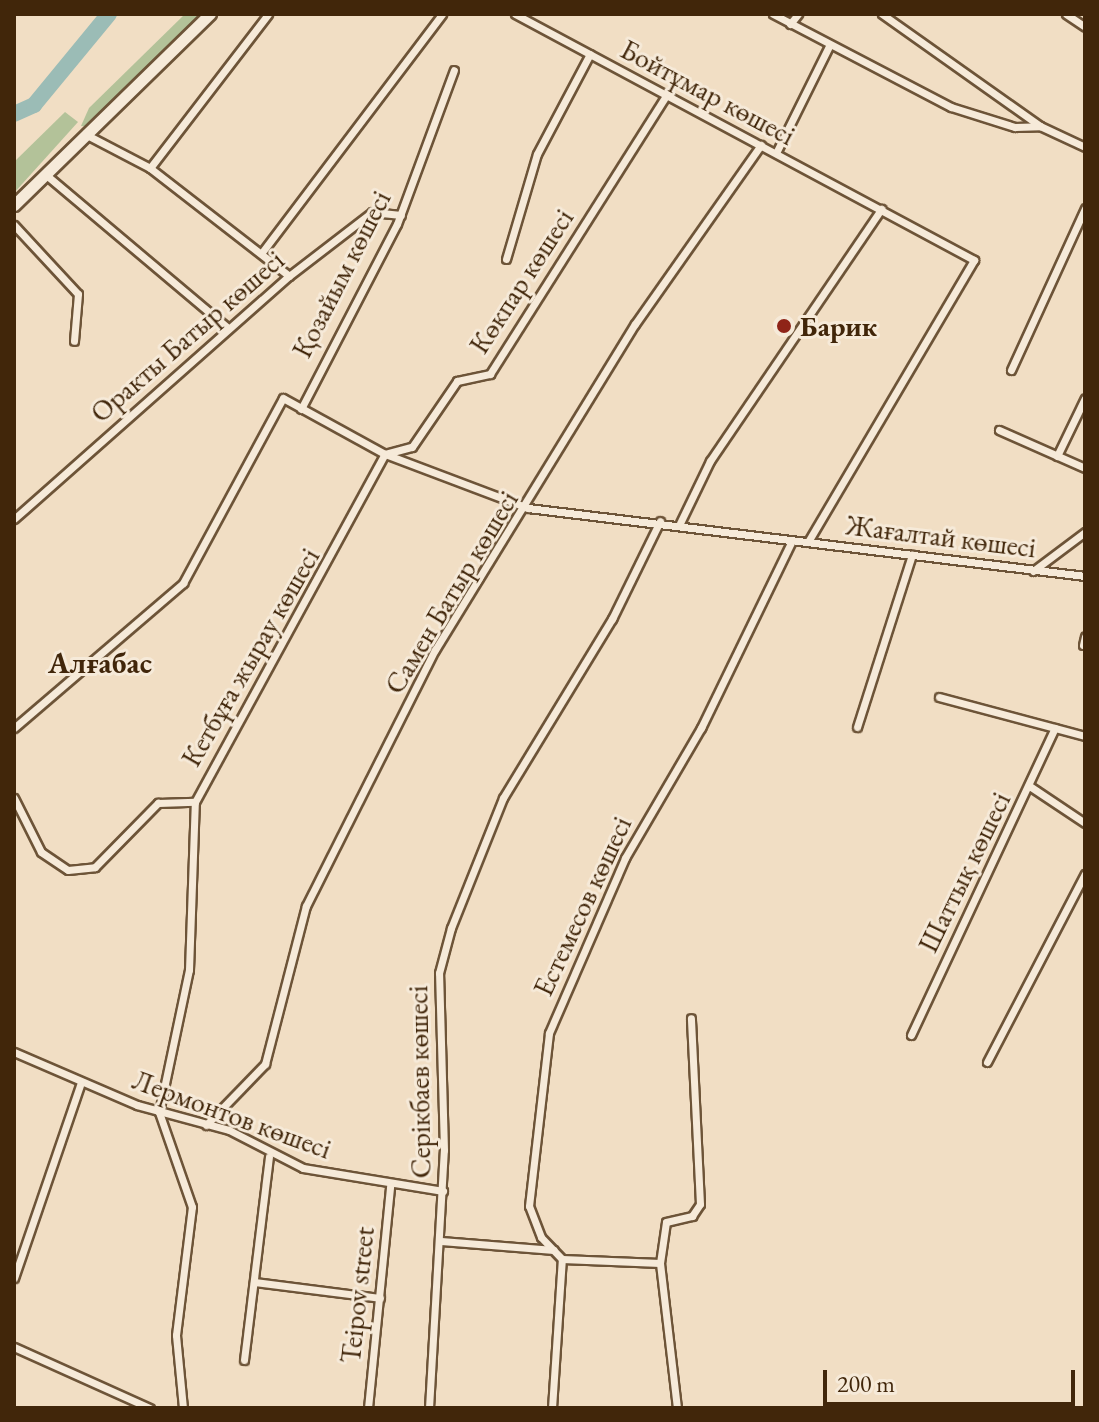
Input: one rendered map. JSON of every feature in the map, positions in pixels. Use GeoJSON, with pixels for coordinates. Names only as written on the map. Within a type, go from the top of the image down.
{"type":"FeatureCollection","features":[{"type":"Feature","properties":{"kind":"main road"},"geometry":{"type":"LineString","coordinates":[[14,205],[210,14]]}},
{"type":"Feature","properties":{"kind":"street"},"geometry":{"type":"LineString","coordinates":[[150,168],[268,14]]}},
{"type":"Feature","properties":{"kind":"street","name":"Оракты Батыр көшесі"},"geometry":{"type":"LineString","coordinates":[[263,251],[442,14]]}},
{"type":"Feature","properties":{"kind":"street","name":"Бойтұмар көшесі"},"geometry":{"type":"LineString","coordinates":[[515,14],[974,260],[808,542]]}},
{"type":"Feature","properties":{"kind":"street"},"geometry":{"type":"LineString","coordinates":[[773,14],[829,46],[983,120],[1040,126]]}},
{"type":"Feature","properties":{"kind":"street"},"geometry":{"type":"LineString","coordinates":[[790,24],[798,14]]}},
{"type":"Feature","properties":{"kind":"street"},"geometry":{"type":"LineString","coordinates":[[882,14],[1040,126],[1085,147]]}},
{"type":"Feature","properties":{"kind":"street"},"geometry":{"type":"LineString","coordinates":[[1066,14],[1085,27]]}},
{"type":"Feature","properties":{"kind":"street"},"geometry":{"type":"LineString","coordinates":[[776,153],[829,46]]}},
{"type":"Feature","properties":{"kind":"street"},"geometry":{"type":"LineString","coordinates":[[506,259],[537,154],[590,54]]}},
{"type":"Feature","properties":{"kind":"street","name":"Қозайым көшесі"},"geometry":{"type":"LineString","coordinates":[[301,409],[401,215],[454,70]]}},
{"type":"Feature","properties":{"kind":"street","name":"Көкпар көшесі"},"geometry":{"type":"LineString","coordinates":[[385,454],[412,447],[457,381],[490,374],[667,94]]}},
{"type":"Feature","properties":{"kind":"street"},"geometry":{"type":"LineString","coordinates":[[84,134],[150,168],[263,251],[289,276]]}},
{"type":"Feature","properties":{"kind":"street","name":"Самен Батыр көшесі"},"geometry":{"type":"LineString","coordinates":[[206,1125],[265,1064],[306,906],[331,849],[435,650],[528,508],[635,324],[761,145]]}},
{"type":"Feature","properties":{"kind":"street"},"geometry":{"type":"LineString","coordinates":[[44,174],[227,327]]}},
{"type":"Feature","properties":{"kind":"street"},"geometry":{"type":"LineString","coordinates":[[1011,370],[1085,208]]}},
{"type":"Feature","properties":{"kind":"street"},"geometry":{"type":"LineString","coordinates":[[680,523],[710,461],[881,209]]}},
{"type":"Feature","properties":{"kind":"street","name":"Оракты Батыр көшесі"},"geometry":{"type":"LineString","coordinates":[[14,519],[227,327],[289,276],[372,212],[401,215]]}},
{"type":"Feature","properties":{"kind":"street"},"geometry":{"type":"LineString","coordinates":[[14,225],[78,294],[74,341]]}},
{"type":"Feature","properties":{"kind":"street"},"geometry":{"type":"LineString","coordinates":[[14,728],[183,583],[283,398],[385,454],[528,508],[660,521]]}},
{"type":"Feature","properties":{"kind":"street"},"geometry":{"type":"LineString","coordinates":[[1057,456],[1085,398]]}},
{"type":"Feature","properties":{"kind":"street"},"geometry":{"type":"LineString","coordinates":[[999,430],[1085,468]]}},
{"type":"Feature","properties":{"kind":"street","name":"Кетбұға жырау көшесі"},"geometry":{"type":"LineString","coordinates":[[159,1112],[189,970],[195,802],[385,454]]}},
{"type":"Feature","properties":{"kind":"street","name":"Жағалтай көшесі"},"geometry":{"type":"LineString","coordinates":[[660,521],[792,541],[1085,576]]}},
{"type":"Feature","properties":{"kind":"street","name":"Серікбаев көшесі"},"geometry":{"type":"LineString","coordinates":[[429,1408],[443,1191],[439,973],[451,928],[503,798],[612,619],[660,521]]}},
{"type":"Feature","properties":{"kind":"street"},"geometry":{"type":"LineString","coordinates":[[1033,571],[1085,532]]}},
{"type":"Feature","properties":{"kind":"street","name":"Естемесов көшесі"},"geometry":{"type":"LineString","coordinates":[[562,1259],[529,1206],[549,1033],[562,991],[792,541]]}},
{"type":"Feature","properties":{"kind":"street"},"geometry":{"type":"LineString","coordinates":[[857,727],[912,555]]}},
{"type":"Feature","properties":{"kind":"street"},"geometry":{"type":"LineString","coordinates":[[1083,645],[1085,636]]}},
{"type":"Feature","properties":{"kind":"street"},"geometry":{"type":"LineString","coordinates":[[939,697],[1085,736]]}},
{"type":"Feature","properties":{"kind":"street","name":"Шаттық көшесі"},"geometry":{"type":"LineString","coordinates":[[911,1035],[1031,787],[1055,728]]}},
{"type":"Feature","properties":{"kind":"street"},"geometry":{"type":"LineString","coordinates":[[1031,787],[1085,823]]}},
{"type":"Feature","properties":{"kind":"street"},"geometry":{"type":"LineString","coordinates":[[14,798],[41,852],[68,870],[95,867],[158,803],[195,802]]}},
{"type":"Feature","properties":{"kind":"street"},"geometry":{"type":"LineString","coordinates":[[987,1062],[1085,874]]}},
{"type":"Feature","properties":{"kind":"street"},"geometry":{"type":"LineString","coordinates":[[677,1408],[660,1263],[666,1222],[692,1216],[700,1204],[691,1018]]}},
{"type":"Feature","properties":{"kind":"street","name":"Лермонтов көшесі"},"geometry":{"type":"LineString","coordinates":[[14,1052],[159,1112],[206,1125],[269,1157],[390,1186],[443,1191]]}},
{"type":"Feature","properties":{"kind":"street"},"geometry":{"type":"LineString","coordinates":[[14,1278],[81,1082]]}},
{"type":"Feature","properties":{"kind":"street"},"geometry":{"type":"LineString","coordinates":[[159,1112],[192,1207],[176,1335],[183,1408]]}},
{"type":"Feature","properties":{"kind":"street"},"geometry":{"type":"LineString","coordinates":[[244,1360],[269,1157]]}},
{"type":"Feature","properties":{"kind":"street","name":"Teipov street"},"geometry":{"type":"LineString","coordinates":[[368,1408],[390,1186]]}},
{"type":"Feature","properties":{"kind":"street"},"geometry":{"type":"LineString","coordinates":[[441,1241],[554,1250]]}},
{"type":"Feature","properties":{"kind":"street"},"geometry":{"type":"LineString","coordinates":[[552,1408],[562,1259],[660,1263]]}},
{"type":"Feature","properties":{"kind":"street"},"geometry":{"type":"LineString","coordinates":[[254,1282],[380,1298]]}},
{"type":"Feature","properties":{"kind":"street"},"geometry":{"type":"LineString","coordinates":[[14,1347],[150,1408]]}},
{"type":"Feature","properties":{"kind":"green space"},"geometry":{"type":"Polygon","coordinates":[[[185,14],[210,14],[91,127],[81,126],[89,108],[185,14]]]}},
{"type":"Feature","properties":{"kind":"green space"},"geometry":{"type":"Polygon","coordinates":[[[65,112],[78,122],[14,193],[14,162],[65,112]]]}},
{"type":"Feature","properties":{"kind":"waterway"},"geometry":{"type":"LineString","coordinates":[[14,114],[34,105],[109,14]]}},
{"type":"Feature","properties":{"kind":"place","name":"Барик"},"geometry":{"type":"Point","coordinates":[784,326]}},
{"type":"Feature","properties":{"kind":"district","name":"Алғабас"},"geometry":{"type":"Point","coordinates":[100,663]}}]}
